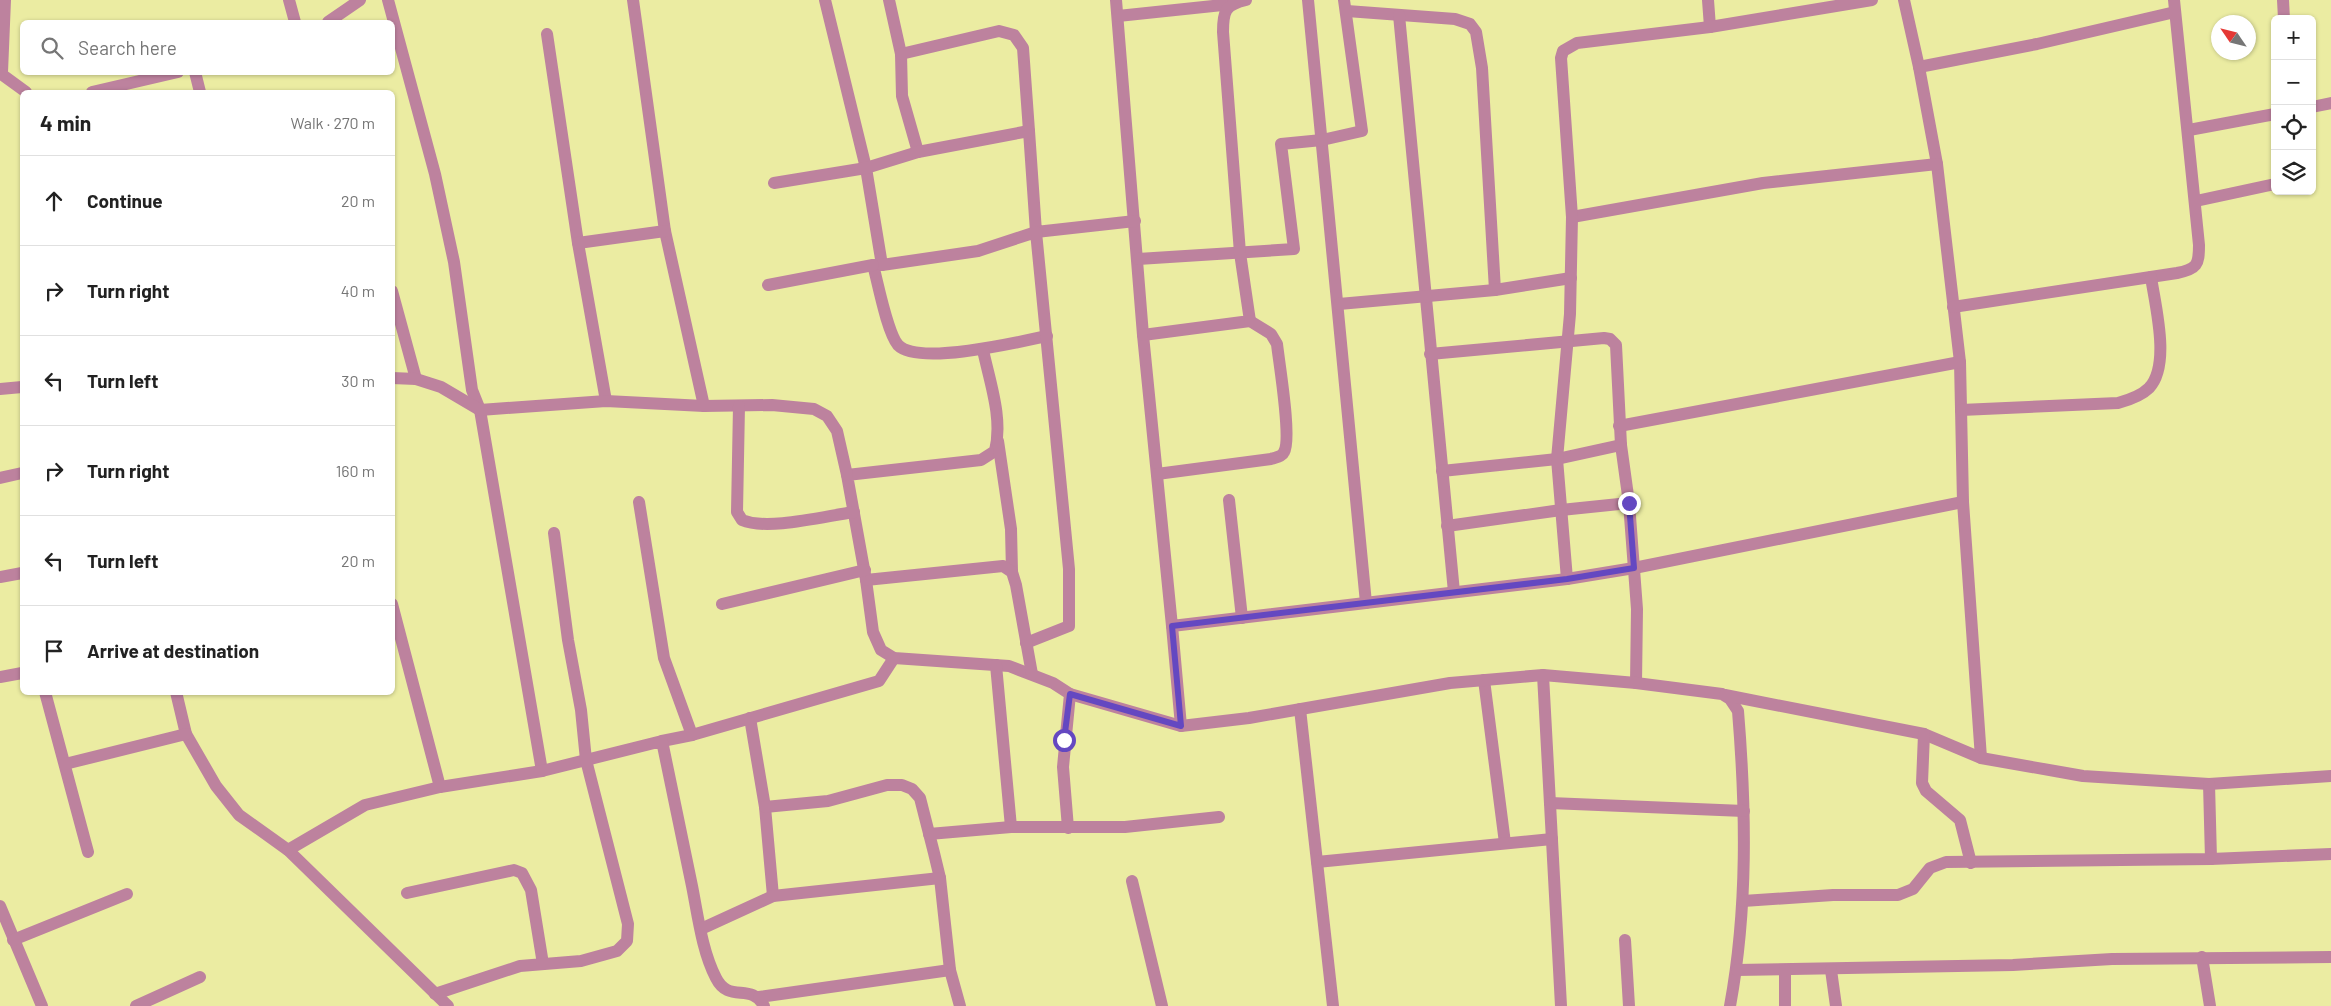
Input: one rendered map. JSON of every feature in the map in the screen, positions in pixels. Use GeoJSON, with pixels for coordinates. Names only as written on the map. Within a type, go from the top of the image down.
{"type":"FeatureCollection","features":[{"type":"Feature","properties":{"kind":"street"},"geometry":{"type":"LineString","coordinates":[[4,0],[1,72],[21,90]]}},
{"type":"Feature","properties":{"kind":"street"},"geometry":{"type":"LineString","coordinates":[[290,0],[294,20]]}},
{"type":"Feature","properties":{"kind":"street"},"geometry":{"type":"LineString","coordinates":[[331,20],[360,0]]}},
{"type":"Feature","properties":{"kind":"street"},"geometry":{"type":"LineString","coordinates":[[388,0],[393,20]]}},
{"type":"Feature","properties":{"kind":"street"},"geometry":{"type":"LineString","coordinates":[[633,0],[665,230],[704,406]]}},
{"type":"Feature","properties":{"kind":"street"},"geometry":{"type":"LineString","coordinates":[[826,0],[866,168],[878,265],[892,333],[899,345],[912,353],[983,350],[1047,336]]}},
{"type":"Feature","properties":{"kind":"street"},"geometry":{"type":"LineString","coordinates":[[889,0],[901,54],[902,96],[918,152]]}},
{"type":"Feature","properties":{"kind":"street"},"geometry":{"type":"LineString","coordinates":[[1116,0],[1143,335],[1181,726]]}},
{"type":"Feature","properties":{"kind":"street"},"geometry":{"type":"LineString","coordinates":[[1118,16],[1232,4],[1246,0]]}},
{"type":"Feature","properties":{"kind":"street"},"geometry":{"type":"LineString","coordinates":[[1308,0],[1339,304],[1366,603]]}},
{"type":"Feature","properties":{"kind":"street"},"geometry":{"type":"LineString","coordinates":[[1708,0],[1710,27]]}},
{"type":"Feature","properties":{"kind":"street"},"geometry":{"type":"LineString","coordinates":[[1567,579],[1557,459],[1568,340],[1572,217],[1561,58],[1563,51],[1577,43],[1710,27],[1872,0]]}},
{"type":"Feature","properties":{"kind":"street"},"geometry":{"type":"LineString","coordinates":[[1904,0],[1937,164],[1960,362],[1963,502],[1981,758]]}},
{"type":"Feature","properties":{"kind":"street"},"geometry":{"type":"LineString","coordinates":[[2283,0],[2284,15]]}},
{"type":"Feature","properties":{"kind":"street"},"geometry":{"type":"LineString","coordinates":[[1232,4],[1223,16],[1223,32],[1240,253],[1250,321]]}},
{"type":"Feature","properties":{"kind":"street"},"geometry":{"type":"LineString","coordinates":[[1138,259],[1294,249],[1281,144],[1322,140],[1362,131],[1346,5],[1399,15],[1456,19],[1470,24],[1476,32],[1482,68],[1495,290]]}},
{"type":"Feature","properties":{"kind":"street"},"geometry":{"type":"LineString","coordinates":[[1919,67],[2037,44],[2175,6],[2196,201],[2199,244],[2196,266],[2187,271],[1953,307]]}},
{"type":"Feature","properties":{"kind":"street"},"geometry":{"type":"LineString","coordinates":[[1399,15],[1414,159],[1424,297],[1454,592]]}},
{"type":"Feature","properties":{"kind":"street"},"geometry":{"type":"LineString","coordinates":[[395,26],[435,174],[454,262],[472,390],[480,410],[542,771]]}},
{"type":"Feature","properties":{"kind":"street"},"geometry":{"type":"LineString","coordinates":[[901,54],[999,31],[1014,35],[1023,48],[1036,232],[1069,569],[1070,626],[1026,643]]}},
{"type":"Feature","properties":{"kind":"street"},"geometry":{"type":"LineString","coordinates":[[547,34],[578,243],[606,401]]}},
{"type":"Feature","properties":{"kind":"street"},"geometry":{"type":"LineString","coordinates":[[101,90],[165,75]]}},
{"type":"Feature","properties":{"kind":"street"},"geometry":{"type":"LineString","coordinates":[[196,75],[200,90]]}},
{"type":"Feature","properties":{"kind":"street"},"geometry":{"type":"LineString","coordinates":[[2316,105],[2331,103]]}},
{"type":"Feature","properties":{"kind":"street"},"geometry":{"type":"LineString","coordinates":[[2189,130],[2271,115]]}},
{"type":"Feature","properties":{"kind":"street"},"geometry":{"type":"LineString","coordinates":[[774,183],[866,168],[918,152],[1030,131]]}},
{"type":"Feature","properties":{"kind":"street"},"geometry":{"type":"LineString","coordinates":[[1572,217],[1764,183],[1937,164]]}},
{"type":"Feature","properties":{"kind":"street"},"geometry":{"type":"LineString","coordinates":[[2196,201],[2271,185]]}},
{"type":"Feature","properties":{"kind":"street"},"geometry":{"type":"LineString","coordinates":[[768,285],[878,265],[978,251],[1036,232],[1134,221]]}},
{"type":"Feature","properties":{"kind":"street"},"geometry":{"type":"LineString","coordinates":[[578,243],[665,230]]}},
{"type":"Feature","properties":{"kind":"street"},"geometry":{"type":"LineString","coordinates":[[1961,410],[2118,403],[2134,398],[2150,388],[2160,364],[2160,337],[2151,277]]}},
{"type":"Feature","properties":{"kind":"street"},"geometry":{"type":"LineString","coordinates":[[1339,304],[1495,290],[1571,278]]}},
{"type":"Feature","properties":{"kind":"street"},"geometry":{"type":"LineString","coordinates":[[395,302],[416,379]]}},
{"type":"Feature","properties":{"kind":"street"},"geometry":{"type":"LineString","coordinates":[[1143,335],[1250,321],[1272,334],[1277,344],[1286,429],[1285,451],[1280,456],[1271,459],[1157,474]]}},
{"type":"Feature","properties":{"kind":"street"},"geometry":{"type":"LineString","coordinates":[[1430,354],[1604,338],[1610,339],[1616,345],[1621,445],[1629,503],[1637,609],[1636,683]]}},
{"type":"Feature","properties":{"kind":"street"},"geometry":{"type":"LineString","coordinates":[[983,350],[997,416],[998,437],[1011,529],[1012,572],[1032,674]]}},
{"type":"Feature","properties":{"kind":"street"},"geometry":{"type":"LineString","coordinates":[[1620,426],[1960,362]]}},
{"type":"Feature","properties":{"kind":"street"},"geometry":{"type":"LineString","coordinates":[[395,378],[416,379],[441,388],[480,410],[606,401],[814,409],[827,416],[837,431],[866,575],[873,632],[881,650],[894,658],[1008,666],[1032,674],[1070,694],[1181,726],[1300,709],[1450,683],[1543,675],[1636,683],[1722,694],[1924,734],[1981,758],[2083,776],[2209,784],[2331,776]]}},
{"type":"Feature","properties":{"kind":"street"},"geometry":{"type":"LineString","coordinates":[[0,389],[20,387]]}},
{"type":"Feature","properties":{"kind":"street"},"geometry":{"type":"LineString","coordinates":[[739,406],[737,512],[742,520],[752,524],[768,524],[854,512]]}},
{"type":"Feature","properties":{"kind":"street"},"geometry":{"type":"LineString","coordinates":[[847,475],[981,460],[994,451],[998,437]]}},
{"type":"Feature","properties":{"kind":"street"},"geometry":{"type":"LineString","coordinates":[[1442,471],[1557,459],[1621,445]]}},
{"type":"Feature","properties":{"kind":"street"},"geometry":{"type":"LineString","coordinates":[[0,478],[20,474]]}},
{"type":"Feature","properties":{"kind":"street"},"geometry":{"type":"LineString","coordinates":[[1229,500],[1242,618]]}},
{"type":"Feature","properties":{"kind":"street"},"geometry":{"type":"LineString","coordinates":[[639,502],[664,658],[692,735]]}},
{"type":"Feature","properties":{"kind":"street"},"geometry":{"type":"LineString","coordinates":[[1172,626],[1567,579],[1634,568],[1963,502]]}},
{"type":"Feature","properties":{"kind":"street"},"geometry":{"type":"LineString","coordinates":[[1447,526],[1561,510],[1629,503]]}},
{"type":"Feature","properties":{"kind":"street"},"geometry":{"type":"LineString","coordinates":[[435,994],[520,966],[580,961],[617,951],[627,941],[628,924],[586,760],[581,710],[568,640],[554,533]]}},
{"type":"Feature","properties":{"kind":"street"},"geometry":{"type":"LineString","coordinates":[[722,604],[866,575],[1003,566],[1012,572]]}},
{"type":"Feature","properties":{"kind":"street"},"geometry":{"type":"LineString","coordinates":[[0,577],[20,574]]}},
{"type":"Feature","properties":{"kind":"street"},"geometry":{"type":"LineString","coordinates":[[395,615],[440,787]]}},
{"type":"Feature","properties":{"kind":"street"},"geometry":{"type":"LineString","coordinates":[[288,850],[365,805],[440,787],[542,771],[692,735],[879,681],[894,658]]}},
{"type":"Feature","properties":{"kind":"street"},"geometry":{"type":"LineString","coordinates":[[996,665],[1011,827]]}},
{"type":"Feature","properties":{"kind":"street"},"geometry":{"type":"LineString","coordinates":[[0,677],[20,672]]}},
{"type":"Feature","properties":{"kind":"street"},"geometry":{"type":"LineString","coordinates":[[1543,675],[1561,1006]]}},
{"type":"Feature","properties":{"kind":"street"},"geometry":{"type":"LineString","coordinates":[[1484,680],[1505,843]]}},
{"type":"Feature","properties":{"kind":"street"},"geometry":{"type":"LineString","coordinates":[[1068,828],[1062,767],[1070,694]]}},
{"type":"Feature","properties":{"kind":"street"},"geometry":{"type":"LineString","coordinates":[[1722,694],[1730,699],[1738,711],[1744,811],[1743,901],[1737,970],[1730,1006]]}},
{"type":"Feature","properties":{"kind":"street"},"geometry":{"type":"LineString","coordinates":[[46,695],[88,852]]}},
{"type":"Feature","properties":{"kind":"street"},"geometry":{"type":"LineString","coordinates":[[177,695],[186,734],[216,786],[239,814],[288,850],[448,1006]]}},
{"type":"Feature","properties":{"kind":"street"},"geometry":{"type":"LineString","coordinates":[[1300,709],[1333,1006]]}},
{"type":"Feature","properties":{"kind":"street"},"geometry":{"type":"LineString","coordinates":[[750,718],[765,807],[773,896]]}},
{"type":"Feature","properties":{"kind":"street"},"geometry":{"type":"LineString","coordinates":[[65,764],[186,734]]}},
{"type":"Feature","properties":{"kind":"street"},"geometry":{"type":"LineString","coordinates":[[1924,734],[1922,783],[1926,791],[1960,820],[1971,863]]}},
{"type":"Feature","properties":{"kind":"street"},"geometry":{"type":"LineString","coordinates":[[662,741],[701,929],[716,977],[722,988],[729,993],[751,994],[761,1001],[950,970]]}},
{"type":"Feature","properties":{"kind":"street"},"geometry":{"type":"LineString","coordinates":[[2209,784],[2211,859]]}},
{"type":"Feature","properties":{"kind":"street"},"geometry":{"type":"LineString","coordinates":[[765,807],[828,802],[887,785],[902,785],[912,790],[920,798],[940,878],[950,970],[960,1006]]}},
{"type":"Feature","properties":{"kind":"street"},"geometry":{"type":"LineString","coordinates":[[1550,803],[1744,811]]}},
{"type":"Feature","properties":{"kind":"street"},"geometry":{"type":"LineString","coordinates":[[929,834],[1011,827],[1125,827],[1219,817]]}},
{"type":"Feature","properties":{"kind":"street"},"geometry":{"type":"LineString","coordinates":[[1317,862],[1552,839]]}},
{"type":"Feature","properties":{"kind":"street"},"geometry":{"type":"LineString","coordinates":[[1743,901],[1832,895],[1898,895],[1913,889],[1930,868],[1938,864],[2211,859],[2331,854]]}},
{"type":"Feature","properties":{"kind":"street"},"geometry":{"type":"LineString","coordinates":[[408,893],[514,870],[522,873],[531,890],[543,964]]}},
{"type":"Feature","properties":{"kind":"street"},"geometry":{"type":"LineString","coordinates":[[701,929],[773,896],[940,878]]}},
{"type":"Feature","properties":{"kind":"street"},"geometry":{"type":"LineString","coordinates":[[1132,881],[1162,1006]]}},
{"type":"Feature","properties":{"kind":"street"},"geometry":{"type":"LineString","coordinates":[[13,940],[126,894]]}},
{"type":"Feature","properties":{"kind":"street"},"geometry":{"type":"LineString","coordinates":[[0,906],[42,1006]]}},
{"type":"Feature","properties":{"kind":"street"},"geometry":{"type":"LineString","coordinates":[[1625,940],[1629,1006]]}},
{"type":"Feature","properties":{"kind":"street"},"geometry":{"type":"LineString","coordinates":[[1737,970],[1831,970],[2014,965],[2112,959],[2202,957],[2331,957]]}},
{"type":"Feature","properties":{"kind":"street"},"geometry":{"type":"LineString","coordinates":[[2202,957],[2210,1006]]}},
{"type":"Feature","properties":{"kind":"street"},"geometry":{"type":"LineString","coordinates":[[1785,970],[1785,1006]]}},
{"type":"Feature","properties":{"kind":"street"},"geometry":{"type":"LineString","coordinates":[[1831,970],[1836,1006]]}},
{"type":"Feature","properties":{"kind":"street"},"geometry":{"type":"LineString","coordinates":[[136,1006],[200,977]]}},
{"type":"Feature","properties":{"kind":"route"},"geometry":{"type":"LineString","coordinates":[[1064,740],[1070,694],[1181,726],[1172,626],[1567,579],[1634,568],[1629,503]]}}]}
